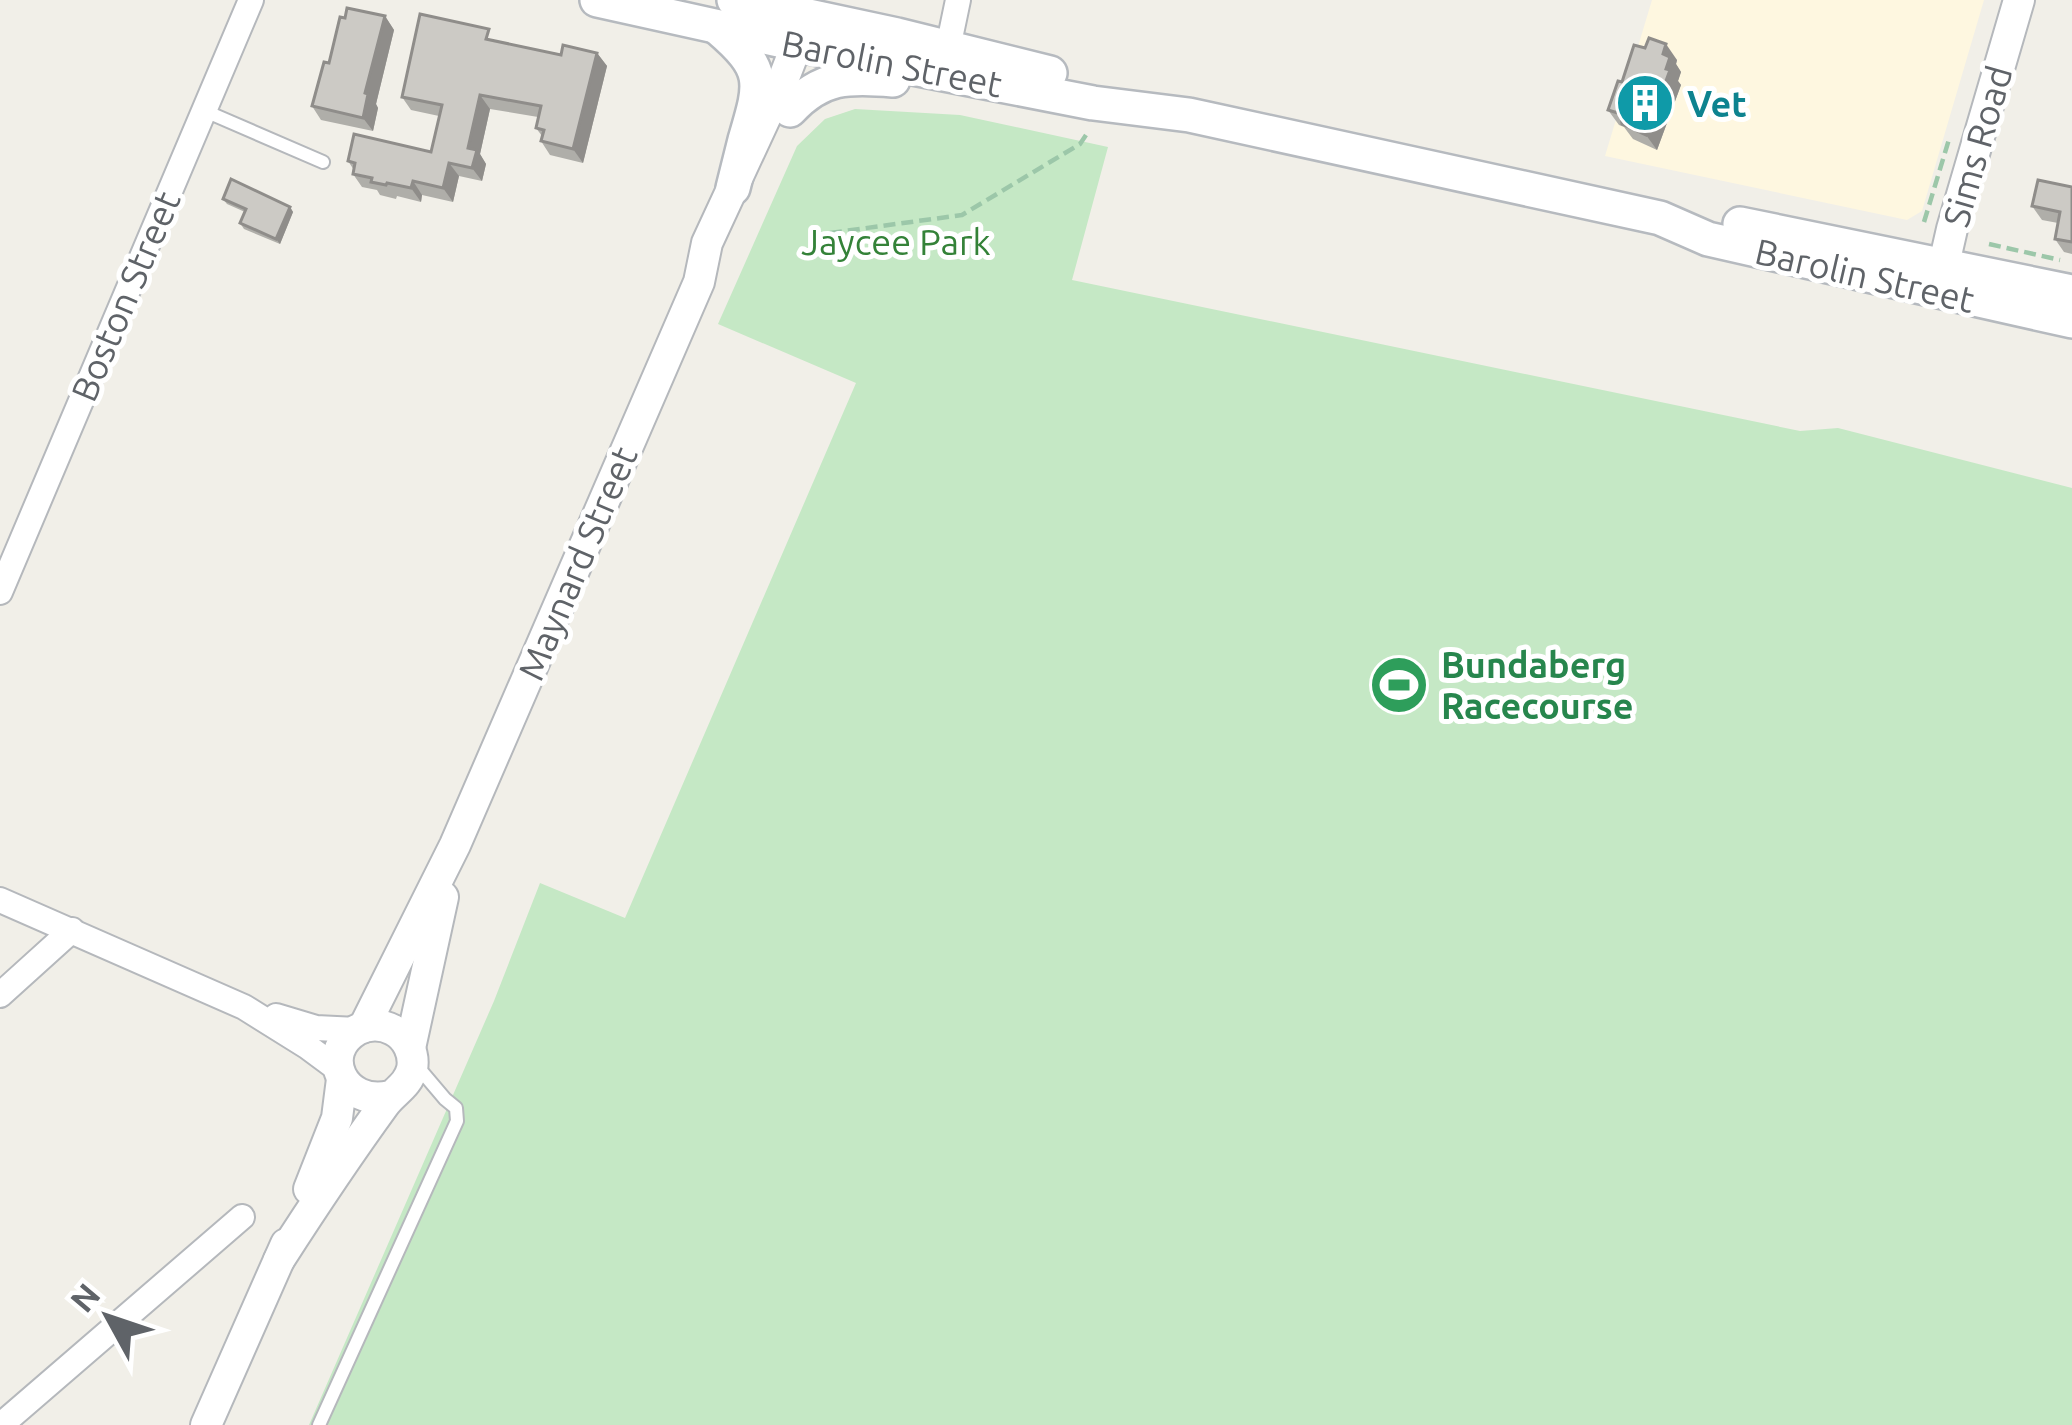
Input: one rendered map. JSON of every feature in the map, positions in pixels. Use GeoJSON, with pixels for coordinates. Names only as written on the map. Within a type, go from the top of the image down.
{"type":"FeatureCollection","features":[{"type":"Feature","properties":{"kind":"main road","name":"Barolin Street"},"geometry":{"type":"LineString","coordinates":[[597,0],[725,13],[1044,93],[1190,116],[1660,218],[1712,219],[1941,278],[2072,321]]}},
{"type":"Feature","properties":{"kind":"main road"},"geometry":{"type":"LineString","coordinates":[[725,13],[757,83],[757,108],[733,188]]}},
{"type":"Feature","properties":{"kind":"main road","name":"Barolin Street"},"geometry":{"type":"LineString","coordinates":[[813,32],[948,47],[1097,85],[1190,116]]}},
{"type":"Feature","properties":{"kind":"main road"},"geometry":{"type":"LineString","coordinates":[[790,110],[823,83],[864,79],[1044,93]]}},
{"type":"Feature","properties":{"kind":"main road","name":"Barolin Street"},"geometry":{"type":"LineString","coordinates":[[1941,278],[2072,292]]}},
{"type":"Feature","properties":{"kind":"street","name":"Boston Street"},"geometry":{"type":"LineString","coordinates":[[0,592],[250,0]]}},
{"type":"Feature","properties":{"kind":"street"},"geometry":{"type":"LineString","coordinates":[[948,47],[958,0]]}},
{"type":"Feature","properties":{"kind":"street","name":"Sims Road"},"geometry":{"type":"LineString","coordinates":[[1941,278],[2020,0]]}},
{"type":"Feature","properties":{"kind":"street","name":"Maynard Street"},"geometry":{"type":"LineString","coordinates":[[699,282],[724,251],[790,110],[813,32]]}},
{"type":"Feature","properties":{"kind":"street","name":"Maynard Street"},"geometry":{"type":"LineString","coordinates":[[361,1029],[454,844],[699,282],[707,243],[813,32]]}},
{"type":"Feature","properties":{"kind":"street","name":"Maynard Street"},"geometry":{"type":"LineString","coordinates":[[411,1054],[454,844]]}},
{"type":"Feature","properties":{"kind":"street"},"geometry":{"type":"LineString","coordinates":[[0,900],[244,1007],[308,1047],[363,1097],[394,1094]]}},
{"type":"Feature","properties":{"kind":"street"},"geometry":{"type":"LineString","coordinates":[[0,995],[73,930]]}},
{"type":"Feature","properties":{"kind":"street"},"geometry":{"type":"LineString","coordinates":[[244,1007],[316,1028],[391,1028],[402,1036],[411,1054],[409,1078],[330,1180],[279,1260]]}},
{"type":"Feature","properties":{"kind":"street"},"geometry":{"type":"LineString","coordinates":[[206,1425],[338,1118],[341,1047],[361,1029]]}},
{"type":"Feature","properties":{"kind":"street"},"geometry":{"type":"LineString","coordinates":[[1,1425],[242,1217]]}},
{"type":"Feature","properties":{"kind":"lane"},"geometry":{"type":"LineString","coordinates":[[204,111],[323,162]]}},
{"type":"Feature","properties":{"kind":"lane"},"geometry":{"type":"LineString","coordinates":[[320,1425],[457,1121],[457,1108],[411,1054]]}},
{"type":"Feature","properties":{"kind":"lane"},"geometry":{"type":"LineString","coordinates":[[394,1094],[419,1092],[445,1099]]}},
{"type":"Feature","properties":{"kind":"path"},"geometry":{"type":"LineString","coordinates":[[830,233],[962,214],[1080,144],[1086,135]]}},
{"type":"Feature","properties":{"kind":"path"},"geometry":{"type":"LineString","coordinates":[[1989,244],[2072,262]]}},
{"type":"Feature","properties":{"kind":"shaded area"},"geometry":{"type":"Polygon","coordinates":[[[1652,0],[1984,0],[1922,211],[1907,220],[1605,156],[1652,0]]]}},
{"type":"Feature","properties":{"kind":"green space","name":"Bundaberg Racecourse"},"geometry":{"type":"Polygon","coordinates":[[[855,109],[960,115],[1108,147],[1072,280],[1800,431],[1838,428],[2072,488],[2072,1425],[309,1425],[494,1001],[540,883],[625,918],[856,383],[718,324],[797,146],[825,119],[855,109]]]}},
{"type":"Feature","properties":{"kind":"building"},"geometry":{"type":"Polygon","coordinates":[[[347,8],[385,16],[363,118],[312,106],[347,8]]]}},
{"type":"Feature","properties":{"kind":"building"},"geometry":{"type":"Polygon","coordinates":[[[420,14],[489,29],[486,39],[561,55],[563,45],[597,53],[573,149],[541,141],[544,130],[536,128],[541,106],[480,95],[468,148],[477,150],[472,168],[449,163],[443,188],[413,181],[411,188],[386,185],[353,174],[355,163],[348,161],[354,134],[431,152],[442,105],[402,97],[420,14]]]}},
{"type":"Feature","properties":{"kind":"building"},"geometry":{"type":"Polygon","coordinates":[[[1649,38],[1666,44],[1663,54],[1670,57],[1666,69],[1670,70],[1646,135],[1622,124],[1621,114],[1608,110],[1634,45],[1645,48],[1649,38]]]}},
{"type":"Feature","properties":{"kind":"building"},"geometry":{"type":"Polygon","coordinates":[[[231,179],[290,207],[276,239],[240,223],[246,209],[223,199],[231,179]]]}},
{"type":"Feature","properties":{"kind":"building"},"geometry":{"type":"Polygon","coordinates":[[[2038,180],[2072,187],[2072,242],[2055,239],[2060,212],[2032,206],[2038,180]]]}},
{"type":"Feature","properties":{"kind":"place","name":"Vet"},"geometry":{"type":"Point","coordinates":[1645,103]}},
{"type":"Feature","properties":{"kind":"place","name":"Bundaberg Racecourse"},"geometry":{"type":"Point","coordinates":[1399,685]}},
{"type":"Feature","properties":{"kind":"park label","name":"Jaycee Park"},"geometry":{"type":"Point","coordinates":[896,241]}}]}
